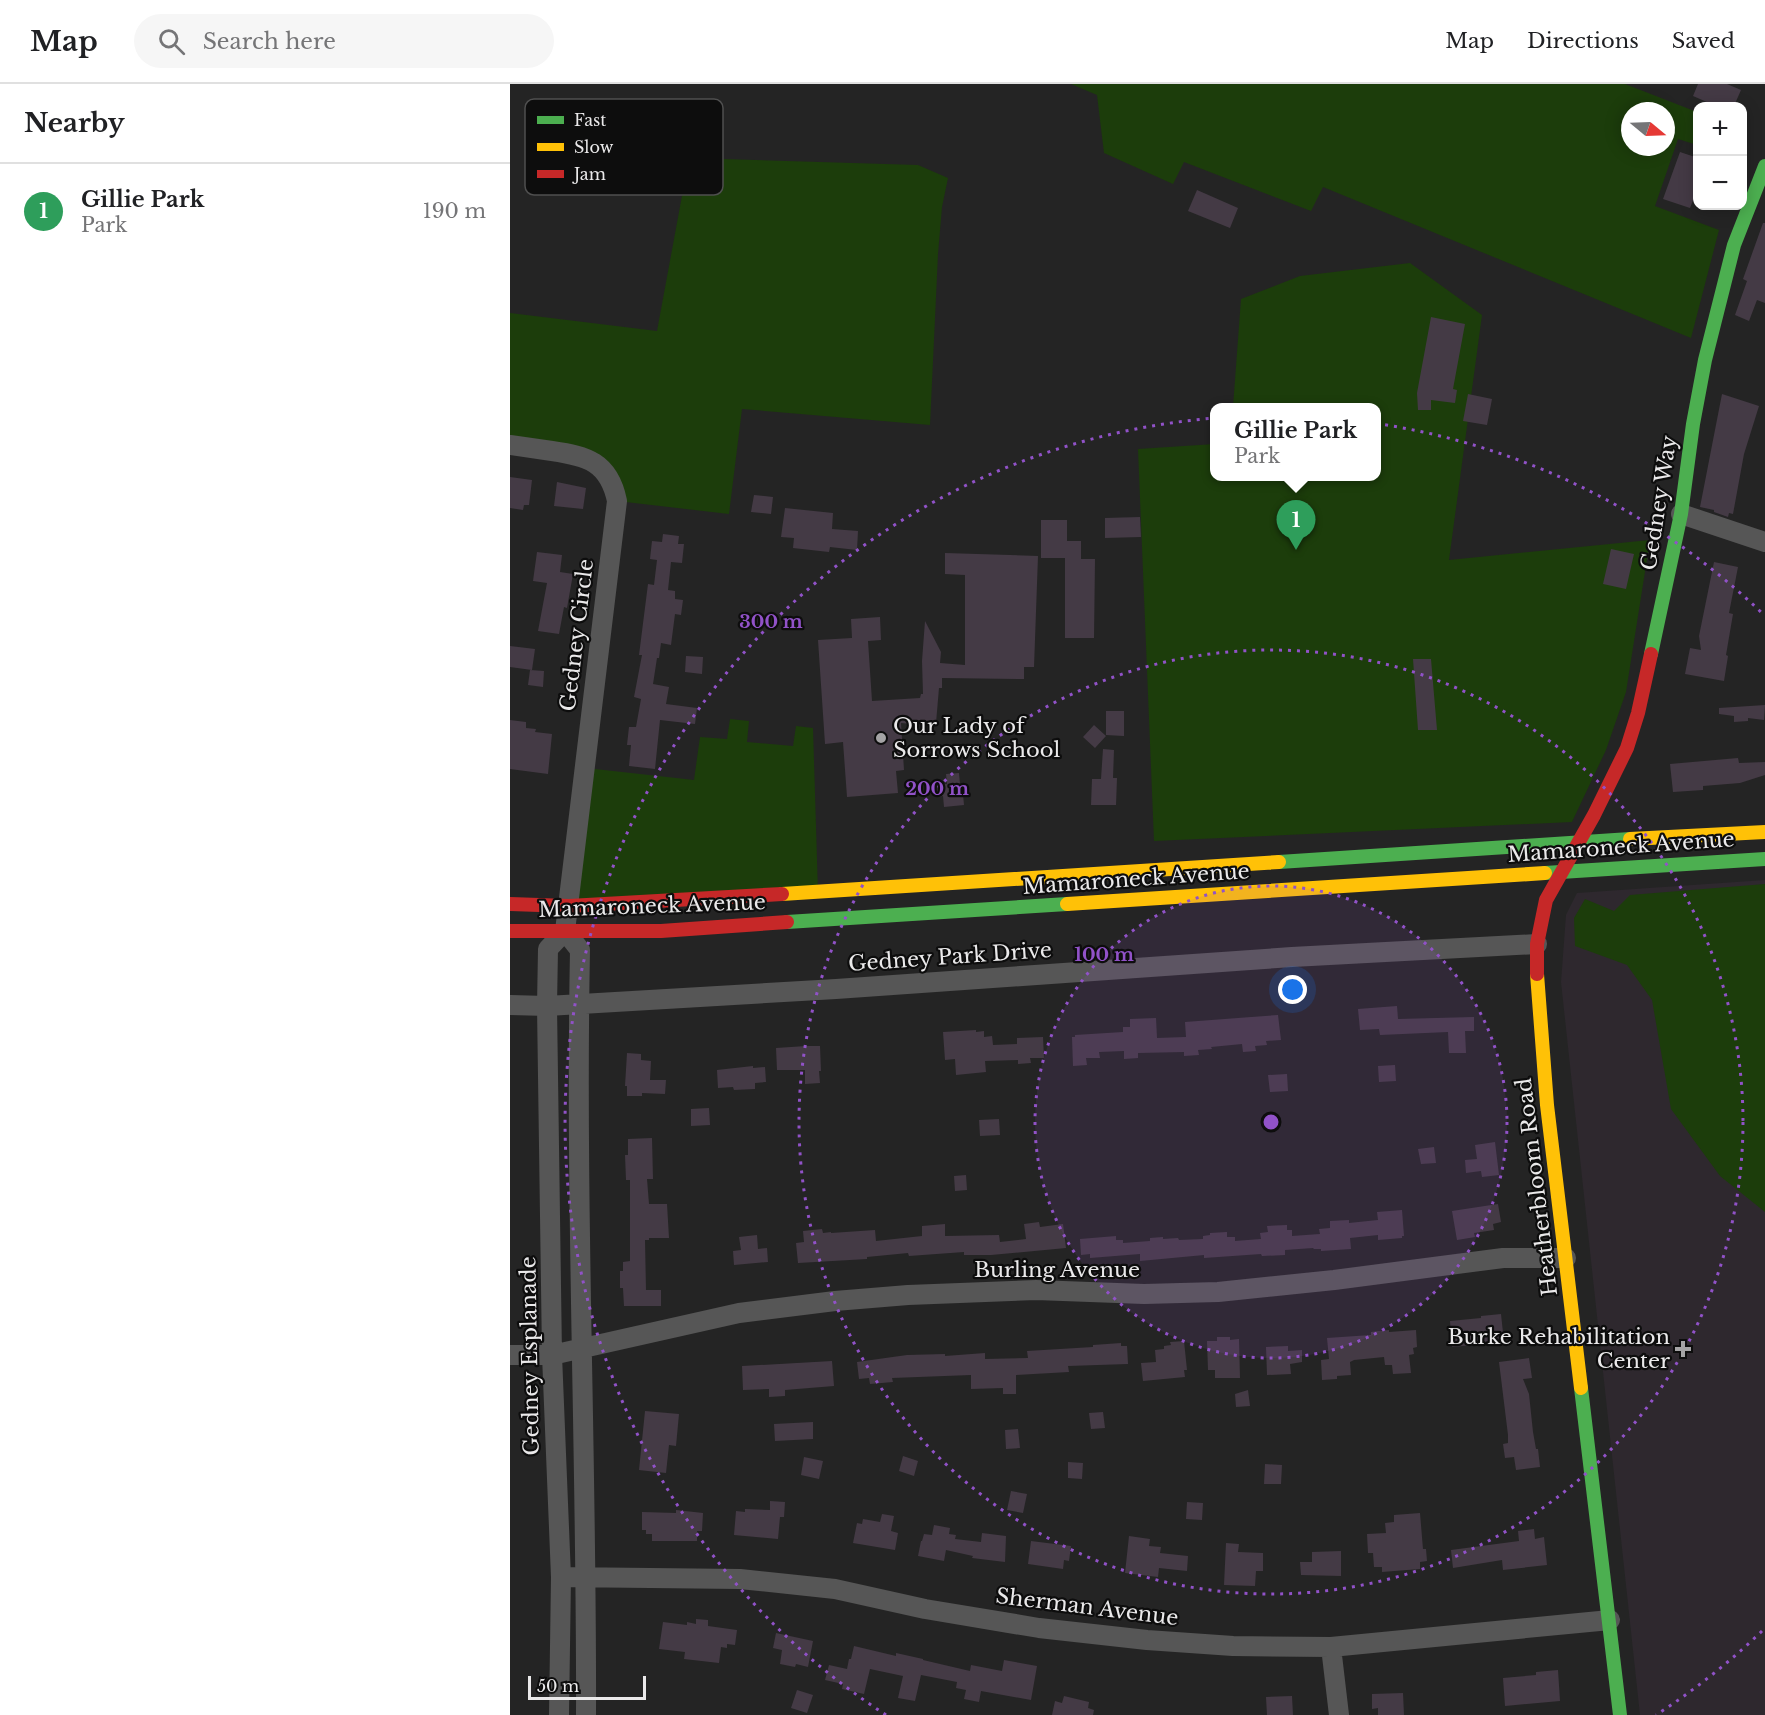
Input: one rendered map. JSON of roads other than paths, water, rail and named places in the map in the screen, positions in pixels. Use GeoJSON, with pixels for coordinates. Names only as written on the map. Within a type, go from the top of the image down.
{"type":"FeatureCollection","features":[{"type":"Feature","properties":{"kind":"main road","name":"Gedney Way"},"geometry":{"type":"LineString","coordinates":[[1580,842],[1627,748],[1638,713],[1681,514],[1693,424],[1705,360],[1734,245],[1763,177]]}},
{"type":"Feature","properties":{"kind":"main road","name":"Mamaroneck Avenue"},"geometry":{"type":"LineString","coordinates":[[510,904],[569,906],[621,904],[1765,832]]}},
{"type":"Feature","properties":{"kind":"main road","name":"Heatherbloom Road"},"geometry":{"type":"LineString","coordinates":[[1580,842],[1546,900],[1537,944],[1537,977],[1547,1105],[1620,1715]]}},
{"type":"Feature","properties":{"kind":"main road","name":"Mamaroneck Avenue"},"geometry":{"type":"LineString","coordinates":[[510,931],[661,931],[723,928],[1765,859]]}},
{"type":"Feature","properties":{"kind":"street","name":"Gedney Circle"},"geometry":{"type":"LineString","coordinates":[[510,445],[578,455],[592,460],[609,478],[616,501],[569,906]]}},
{"type":"Feature","properties":{"kind":"street"},"geometry":{"type":"LineString","coordinates":[[1681,514],[1765,542]]}},
{"type":"Feature","properties":{"kind":"street","name":"Gedney Esplanade"},"geometry":{"type":"LineString","coordinates":[[559,1715],[561,1577],[552,1355],[547,1006],[548,950],[565,931],[569,906]]}},
{"type":"Feature","properties":{"kind":"street"},"geometry":{"type":"LineString","coordinates":[[565,931],[580,950],[581,1347],[587,1577],[586,1715]]}},
{"type":"Feature","properties":{"kind":"street","name":"Gedney Park Drive"},"geometry":{"type":"LineString","coordinates":[[510,1005],[547,1006],[1292,957],[1537,944]]}},
{"type":"Feature","properties":{"kind":"street","name":"Burling Avenue"},"geometry":{"type":"LineString","coordinates":[[510,1355],[552,1355],[739,1313],[835,1301],[908,1295],[1036,1290],[1144,1294],[1218,1292],[1334,1280],[1503,1258],[1566,1258]]}},
{"type":"Feature","properties":{"kind":"street","name":"Sherman Avenue"},"geometry":{"type":"LineString","coordinates":[[561,1577],[752,1580],[835,1589],[924,1609],[1039,1628],[1147,1640],[1233,1646],[1331,1647],[1610,1620]]}},
{"type":"Feature","properties":{"kind":"street"},"geometry":{"type":"LineString","coordinates":[[1331,1647],[1339,1715]]}},
{"type":"Feature","properties":{"kind":"place","name":"Gillie Park"},"geometry":{"type":"Point","coordinates":[1296,550]}},
{"type":"Feature","properties":{"kind":"place","name":"Our Lady of Sorrows School"},"geometry":{"type":"Point","coordinates":[881,738]}},
{"type":"Feature","properties":{"kind":"place","name":"Burke Rehabilitation Center"},"geometry":{"type":"Point","coordinates":[1683,1349]}}]}
